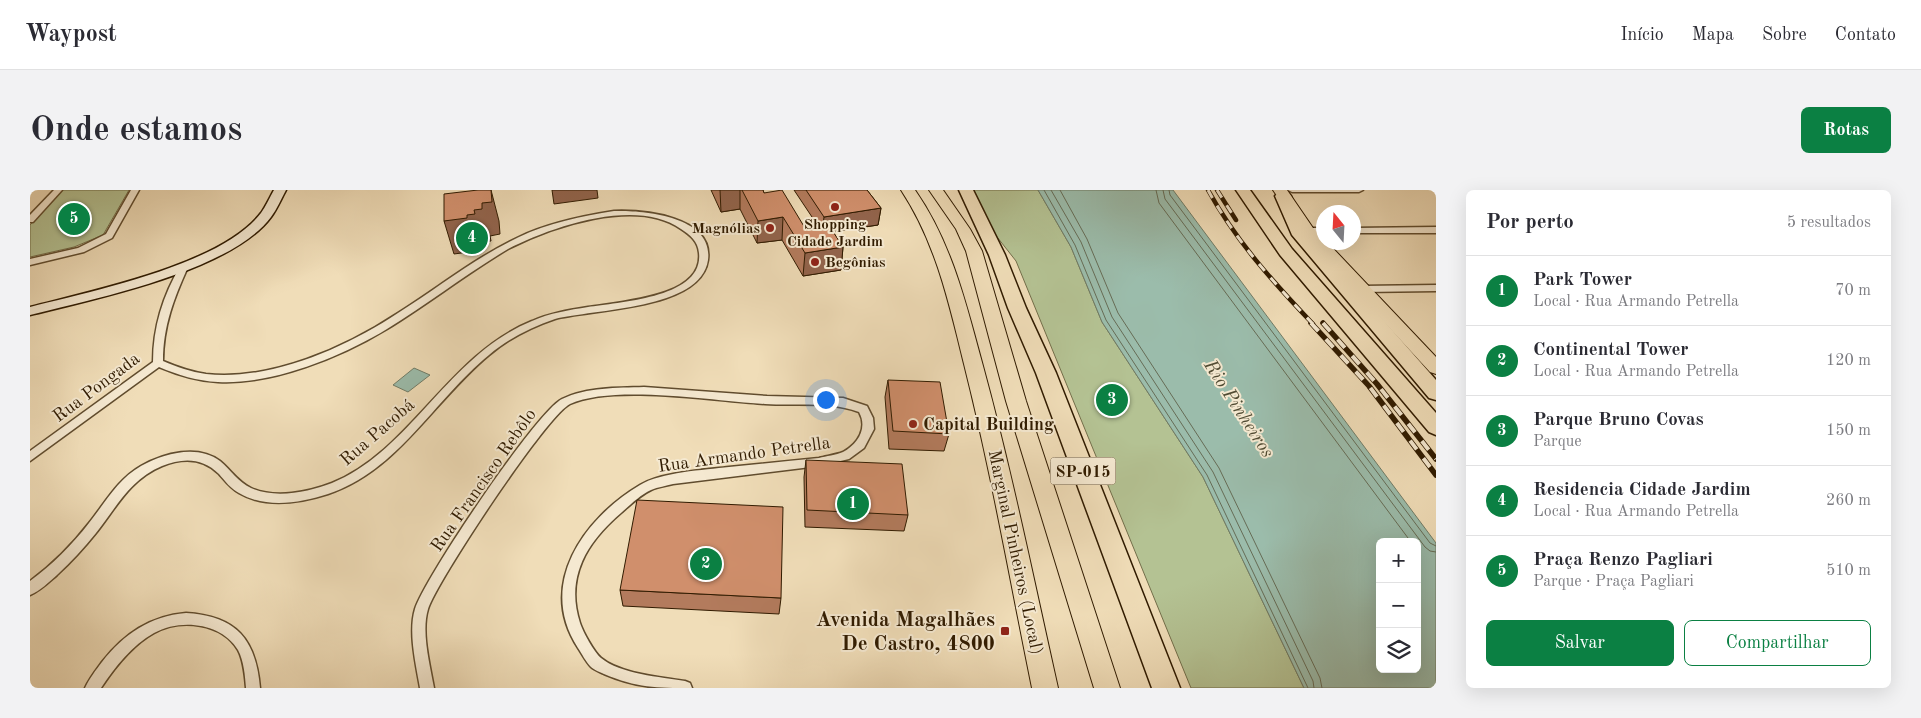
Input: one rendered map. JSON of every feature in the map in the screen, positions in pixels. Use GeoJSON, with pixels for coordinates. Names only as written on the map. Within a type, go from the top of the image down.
{"type":"FeatureCollection","features":[{"type":"Feature","properties":{"kind":"highway","name":"Marginal Pinheiros (Local)"},"geometry":{"type":"LineString","coordinates":[[908,190],[926,216],[940,245],[949,274],[986,410],[1045,688]]}},
{"type":"Feature","properties":{"kind":"highway"},"geometry":{"type":"LineString","coordinates":[[936,190],[963,229],[974,251],[1016,401],[1107,688]]}},
{"type":"Feature","properties":{"kind":"highway","name":"SP-015"},"geometry":{"type":"LineString","coordinates":[[966,190],[997,255],[1016,308],[1046,372],[1166,688]]}},
{"type":"Feature","properties":{"kind":"highway"},"geometry":{"type":"LineString","coordinates":[[1243,190],[1286,252],[1436,427]]}},
{"type":"Feature","properties":{"kind":"highway"},"geometry":{"type":"LineString","coordinates":[[1285,192],[1316,231]]}},
{"type":"Feature","properties":{"kind":"highway"},"geometry":{"type":"LineString","coordinates":[[1285,192],[1298,232],[1436,392]]}},
{"type":"Feature","properties":{"kind":"highway"},"geometry":{"type":"LineString","coordinates":[[1331,250],[1362,289],[1434,364]]}},
{"type":"Feature","properties":{"kind":"main road"},"geometry":{"type":"LineString","coordinates":[[30,311],[184,267],[215,254],[244,236],[256,225],[275,203],[280,190]]}},
{"type":"Feature","properties":{"kind":"street"},"geometry":{"type":"LineString","coordinates":[[30,220],[58,190]]}},
{"type":"Feature","properties":{"kind":"street"},"geometry":{"type":"LineString","coordinates":[[30,262],[88,248],[102,241],[109,236],[135,190]]}},
{"type":"Feature","properties":{"kind":"street"},"geometry":{"type":"LineString","coordinates":[[1285,192],[1359,190]]}},
{"type":"Feature","properties":{"kind":"street","name":"Rua Pacobá"},"geometry":{"type":"LineString","coordinates":[[30,588],[45,578],[68,556],[90,532],[129,482],[145,469],[184,456],[201,456],[213,462],[243,490],[263,497],[302,496],[327,490],[364,471],[501,339],[526,326],[551,317],[669,294],[688,284],[700,272],[704,258],[700,240],[689,229],[667,218],[645,214],[600,216],[570,222],[524,238],[468,271],[382,327],[336,351],[302,364],[259,376],[230,380],[203,378],[179,373],[158,363]]}},
{"type":"Feature","properties":{"kind":"street"},"geometry":{"type":"LineString","coordinates":[[1361,231],[1435,231]]}},
{"type":"Feature","properties":{"kind":"street"},"geometry":{"type":"LineString","coordinates":[[158,363],[157,340],[165,305],[184,267]]}},
{"type":"Feature","properties":{"kind":"street"},"geometry":{"type":"LineString","coordinates":[[1362,289],[1436,288]]}},
{"type":"Feature","properties":{"kind":"street","name":"Rua Pongada"},"geometry":{"type":"LineString","coordinates":[[30,457],[158,363]]}},
{"type":"Feature","properties":{"kind":"street","name":"Rua Francisco Rebôlo"},"geometry":{"type":"LineString","coordinates":[[427,688],[419,645],[421,610],[439,573],[532,436],[554,410],[566,402],[596,393],[644,391],[767,400],[822,401]]}},
{"type":"Feature","properties":{"kind":"street","name":"Rua Armando Petrella"},"geometry":{"type":"LineString","coordinates":[[685,688],[626,678],[596,663],[577,634],[570,612],[569,582],[580,550],[602,522],[628,499],[646,487],[673,479],[705,474],[819,462],[845,456],[860,445],[868,429],[868,418],[863,409],[854,405],[843,402],[822,401]]}},
{"type":"Feature","properties":{"kind":"street"},"geometry":{"type":"LineString","coordinates":[[92,688],[110,662],[130,642],[152,627],[191,618],[210,622],[228,630],[241,642],[247,653],[253,688]]}},
{"type":"Feature","properties":{"kind":"green space"},"geometry":{"type":"Polygon","coordinates":[[[62,190],[129,190],[103,235],[74,247],[30,257],[30,225],[62,190]]]}},
{"type":"Feature","properties":{"kind":"green space"},"geometry":{"type":"Polygon","coordinates":[[[960,190],[1038,190],[1071,247],[1102,322],[1203,477],[1304,688],[1191,688],[1016,261],[960,190]]]}},
{"type":"Feature","properties":{"kind":"water","name":"Rio Pinheiros"},"geometry":{"type":"Polygon","coordinates":[[[1038,190],[1173,190],[1436,543],[1436,688],[1304,688],[1203,477],[1102,322],[1071,247],[1038,190]]]}},
{"type":"Feature","properties":{"kind":"water"},"geometry":{"type":"Polygon","coordinates":[[[414,368],[430,375],[408,392],[393,385],[414,368]]]}},
{"type":"Feature","properties":{"kind":"building"},"geometry":{"type":"Polygon","coordinates":[[[491,190],[492,202],[482,203],[482,209],[474,210],[475,214],[467,215],[467,218],[444,221],[444,194],[491,190]]]}},
{"type":"Feature","properties":{"kind":"building"},"geometry":{"type":"Polygon","coordinates":[[[742,190],[763,190],[764,193],[782,190],[805,228],[828,224],[843,247],[805,253],[783,217],[758,221],[742,190]]]}},
{"type":"Feature","properties":{"kind":"building"},"geometry":{"type":"Polygon","coordinates":[[[806,190],[867,190],[881,208],[824,217],[806,190]]]}},
{"type":"Feature","properties":{"kind":"building"},"geometry":{"type":"Polygon","coordinates":[[[888,380],[940,382],[949,434],[893,431],[888,380]]]}},
{"type":"Feature","properties":{"kind":"building"},"geometry":{"type":"Polygon","coordinates":[[[806,460],[902,464],[908,515],[807,510],[806,460]]]}},
{"type":"Feature","properties":{"kind":"building"},"geometry":{"type":"Polygon","coordinates":[[[637,500],[783,507],[781,598],[620,590],[637,500]]]}},
{"type":"Feature","properties":{"kind":"railway"},"geometry":{"type":"LineString","coordinates":[[1208,190],[1243,244],[1313,324]]}},
{"type":"Feature","properties":{"kind":"railway"},"geometry":{"type":"LineString","coordinates":[[1217,190],[1236,220]]}},
{"type":"Feature","properties":{"kind":"railway"},"geometry":{"type":"LineString","coordinates":[[1311,323],[1369,386],[1436,475]]}},
{"type":"Feature","properties":{"kind":"railway"},"geometry":{"type":"LineString","coordinates":[[1323,323],[1377,384],[1436,459]]}},
{"type":"Feature","properties":{"kind":"place","name":"Shopping Cidade Jardim"},"geometry":{"type":"Point","coordinates":[835,207]}},
{"type":"Feature","properties":{"kind":"place","name":"Praça Renzo Pagliari"},"geometry":{"type":"Point","coordinates":[74,219]}},
{"type":"Feature","properties":{"kind":"place","name":"Magnólias"},"geometry":{"type":"Point","coordinates":[770,228]}},
{"type":"Feature","properties":{"kind":"place","name":"Residencia Cidade Jardim"},"geometry":{"type":"Point","coordinates":[472,238]}},
{"type":"Feature","properties":{"kind":"place","name":"Begônias"},"geometry":{"type":"Point","coordinates":[815,262]}},
{"type":"Feature","properties":{"kind":"place","name":"Parque Bruno Covas"},"geometry":{"type":"Point","coordinates":[1112,400]}},
{"type":"Feature","properties":{"kind":"place","name":"Capital Building"},"geometry":{"type":"Point","coordinates":[913,424]}},
{"type":"Feature","properties":{"kind":"place","name":"Park Tower"},"geometry":{"type":"Point","coordinates":[853,504]}},
{"type":"Feature","properties":{"kind":"place","name":"Continental Tower"},"geometry":{"type":"Point","coordinates":[706,564]}},
{"type":"Feature","properties":{"kind":"place","name":"Avenida Magalhães De Castro, 4800"},"geometry":{"type":"Point","coordinates":[1005,631]}}]}
